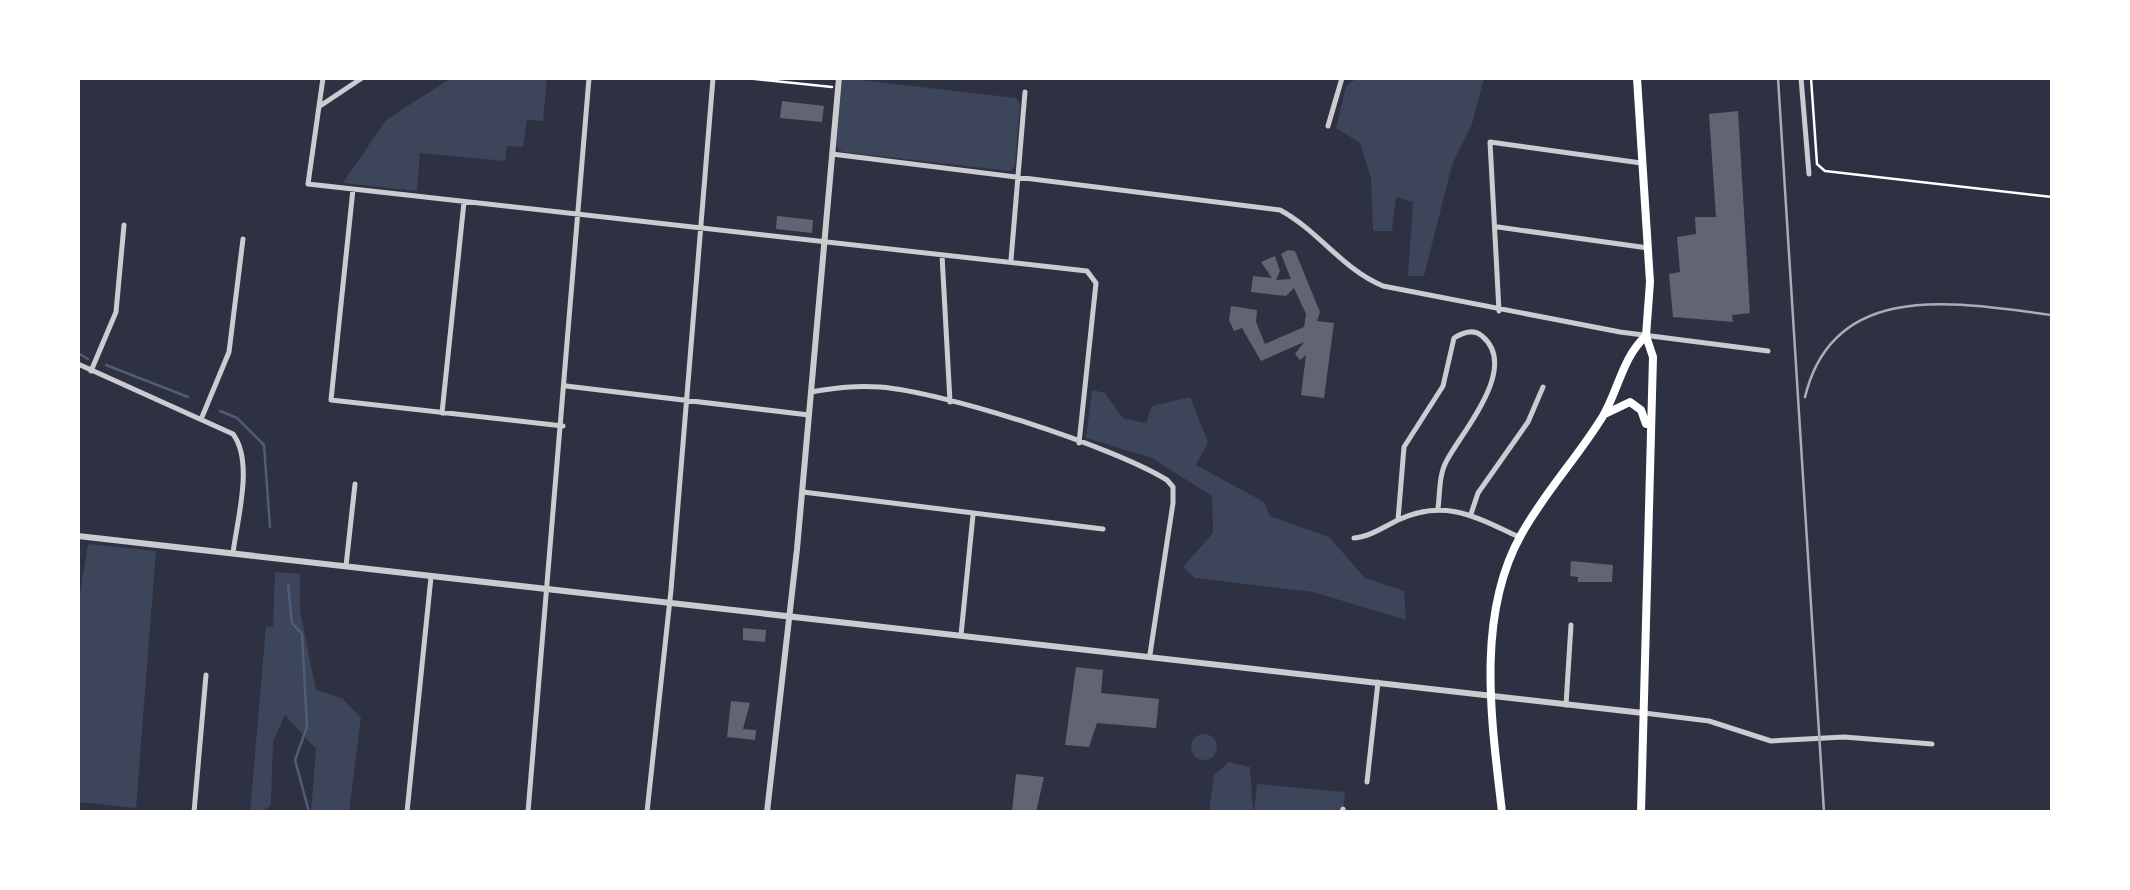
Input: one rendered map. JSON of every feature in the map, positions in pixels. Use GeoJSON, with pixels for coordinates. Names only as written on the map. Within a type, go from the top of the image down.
{"type":"FeatureCollection","features":[{"type":"Feature","properties":{"kind":"main road"},"geometry":{"type":"LineString","coordinates":[[1637,78],[1648,248],[1646,336],[1653,356],[1648,428],[1641,812]]}},
{"type":"Feature","properties":{"kind":"main road"},"geometry":{"type":"LineString","coordinates":[[1502,812],[1491,696],[1501,583],[1520,537],[1603,416],[1629,358],[1646,336]]}},
{"type":"Feature","properties":{"kind":"main road"},"geometry":{"type":"LineString","coordinates":[[1603,416],[1630,402],[1642,410],[1648,428]]}},
{"type":"Feature","properties":{"kind":"street"},"geometry":{"type":"LineString","coordinates":[[322,78],[308,184],[824,244],[1075,266],[1094,276],[1079,443]]}},
{"type":"Feature","properties":{"kind":"street"},"geometry":{"type":"LineString","coordinates":[[320,106],[362,78]]}},
{"type":"Feature","properties":{"kind":"street"},"geometry":{"type":"LineString","coordinates":[[528,812],[589,78]]}},
{"type":"Feature","properties":{"kind":"street"},"geometry":{"type":"LineString","coordinates":[[647,812],[703,229],[713,78]]}},
{"type":"Feature","properties":{"kind":"street"},"geometry":{"type":"LineString","coordinates":[[767,812],[802,492],[839,78]]}},
{"type":"Feature","properties":{"kind":"street"},"geometry":{"type":"LineString","coordinates":[[1328,126],[1342,78]]}},
{"type":"Feature","properties":{"kind":"street"},"geometry":{"type":"LineString","coordinates":[[1801,78],[1809,174]]}},
{"type":"Feature","properties":{"kind":"street"},"geometry":{"type":"LineString","coordinates":[[1011,260],[1025,92]]}},
{"type":"Feature","properties":{"kind":"street"},"geometry":{"type":"LineString","coordinates":[[1499,311],[1498,227],[1490,142],[1643,163]]}},
{"type":"Feature","properties":{"kind":"street"},"geometry":{"type":"LineString","coordinates":[[832,154],[1219,199],[1280,210],[1300,221],[1364,278],[1499,311],[1646,336],[1768,350]]}},
{"type":"Feature","properties":{"kind":"street"},"geometry":{"type":"LineString","coordinates":[[353,189],[331,400],[563,426]]}},
{"type":"Feature","properties":{"kind":"street"},"geometry":{"type":"LineString","coordinates":[[442,412],[464,202]]}},
{"type":"Feature","properties":{"kind":"street"},"geometry":{"type":"LineString","coordinates":[[92,371],[116,312],[124,226]]}},
{"type":"Feature","properties":{"kind":"street"},"geometry":{"type":"LineString","coordinates":[[1498,227],[1648,248]]}},
{"type":"Feature","properties":{"kind":"street"},"geometry":{"type":"LineString","coordinates":[[202,417],[229,352],[243,239]]}},
{"type":"Feature","properties":{"kind":"street"},"geometry":{"type":"LineString","coordinates":[[942,255],[950,402]]}},
{"type":"Feature","properties":{"kind":"street"},"geometry":{"type":"LineString","coordinates":[[1398,520],[1404,447],[1443,386],[1454,338],[1464,332],[1476,332],[1485,337],[1492,356],[1488,396],[1445,463],[1438,508]]}},
{"type":"Feature","properties":{"kind":"street"},"geometry":{"type":"LineString","coordinates":[[78,364],[233,434],[241,451],[234,554]]}},
{"type":"Feature","properties":{"kind":"street"},"geometry":{"type":"LineString","coordinates":[[566,386],[809,415]]}},
{"type":"Feature","properties":{"kind":"street"},"geometry":{"type":"LineString","coordinates":[[811,392],[883,387],[950,402],[1079,443],[1160,476],[1172,487],[1172,504],[1150,654]]}},
{"type":"Feature","properties":{"kind":"street"},"geometry":{"type":"LineString","coordinates":[[1472,514],[1478,492],[1528,422],[1543,387]]}},
{"type":"Feature","properties":{"kind":"street"},"geometry":{"type":"LineString","coordinates":[[346,566],[355,484]]}},
{"type":"Feature","properties":{"kind":"street"},"geometry":{"type":"LineString","coordinates":[[802,492],[1103,529]]}},
{"type":"Feature","properties":{"kind":"street"},"geometry":{"type":"LineString","coordinates":[[1354,538],[1422,509],[1438,508],[1472,514],[1520,537]]}},
{"type":"Feature","properties":{"kind":"street"},"geometry":{"type":"LineString","coordinates":[[961,635],[973,514]]}},
{"type":"Feature","properties":{"kind":"street"},"geometry":{"type":"LineString","coordinates":[[78,536],[1150,654],[1710,721],[1772,741],[1844,737],[1932,744]]}},
{"type":"Feature","properties":{"kind":"street"},"geometry":{"type":"LineString","coordinates":[[407,812],[431,576]]}},
{"type":"Feature","properties":{"kind":"street"},"geometry":{"type":"LineString","coordinates":[[1566,704],[1571,625]]}},
{"type":"Feature","properties":{"kind":"street"},"geometry":{"type":"LineString","coordinates":[[194,812],[206,675]]}},
{"type":"Feature","properties":{"kind":"street"},"geometry":{"type":"LineString","coordinates":[[1366,782],[1378,682]]}},
{"type":"Feature","properties":{"kind":"path"},"geometry":{"type":"LineString","coordinates":[[746,78],[838,88]]}},
{"type":"Feature","properties":{"kind":"path"},"geometry":{"type":"LineString","coordinates":[[1811,78],[1818,164],[1825,171],[2052,197]]}},
{"type":"Feature","properties":{"kind":"shaded area"},"geometry":{"type":"Polygon","coordinates":[[[451,78],[547,78],[543,121],[527,120],[523,147],[507,146],[505,161],[420,153],[417,191],[343,183],[386,120],[451,78]]]}},
{"type":"Feature","properties":{"kind":"shaded area"},"geometry":{"type":"Polygon","coordinates":[[[842,78],[1016,98],[1020,104],[1015,166],[1010,171],[842,152],[836,146],[842,78]]]}},
{"type":"Feature","properties":{"kind":"shaded area"},"geometry":{"type":"Polygon","coordinates":[[[1357,78],[1484,78],[1472,124],[1452,165],[1424,276],[1408,276],[1413,202],[1396,197],[1392,231],[1373,231],[1371,178],[1360,143],[1336,128],[1346,86],[1357,78]]]}},
{"type":"Feature","properties":{"kind":"shaded area"},"geometry":{"type":"Polygon","coordinates":[[[1092,390],[1105,393],[1123,418],[1146,423],[1152,406],[1190,397],[1208,442],[1196,465],[1264,502],[1270,516],[1329,537],[1365,578],[1404,591],[1406,620],[1313,592],[1195,578],[1183,567],[1213,533],[1212,496],[1152,458],[1086,438],[1092,390]]]}},
{"type":"Feature","properties":{"kind":"shaded area"},"geometry":{"type":"Polygon","coordinates":[[[88,544],[156,551],[136,808],[78,802],[78,606],[88,544]]]}},
{"type":"Feature","properties":{"kind":"shaded area"},"geometry":{"type":"Polygon","coordinates":[[[275,572],[300,574],[300,611],[316,690],[342,698],[361,718],[349,812],[311,812],[316,749],[285,715],[273,742],[271,805],[261,812],[250,812],[266,626],[273,627],[275,572]]]}},
{"type":"Feature","properties":{"kind":"shaded area"},"geometry":{"type":"Polygon","coordinates":[[[1204,734],[1213,738],[1217,747],[1213,756],[1204,760],[1195,756],[1191,747],[1195,738],[1204,734]]]}},
{"type":"Feature","properties":{"kind":"shaded area"},"geometry":{"type":"Polygon","coordinates":[[[1229,762],[1250,767],[1253,812],[1209,812],[1214,775],[1229,762]]]}},
{"type":"Feature","properties":{"kind":"shaded area"},"geometry":{"type":"Polygon","coordinates":[[[1257,784],[1345,792],[1343,812],[1254,812],[1257,784]]]}},
{"type":"Feature","properties":{"kind":"building"},"geometry":{"type":"Polygon","coordinates":[[[782,101],[824,106],[822,122],[780,118],[782,101]]]}},
{"type":"Feature","properties":{"kind":"building"},"geometry":{"type":"Polygon","coordinates":[[[1738,111],[1750,313],[1732,315],[1733,322],[1673,317],[1669,274],[1680,272],[1677,237],[1696,234],[1695,217],[1716,217],[1709,114],[1738,111]]]}},
{"type":"Feature","properties":{"kind":"building"},"geometry":{"type":"Polygon","coordinates":[[[777,216],[813,220],[812,233],[776,229],[777,216]]]}},
{"type":"Feature","properties":{"kind":"building"},"geometry":{"type":"Polygon","coordinates":[[[1295,251],[1320,312],[1317,321],[1334,323],[1324,398],[1301,395],[1306,355],[1300,360],[1295,354],[1304,342],[1261,361],[1242,328],[1234,331],[1229,320],[1231,306],[1257,310],[1256,322],[1265,344],[1304,327],[1306,314],[1294,288],[1286,296],[1251,292],[1253,276],[1272,278],[1261,262],[1275,256],[1280,271],[1276,280],[1291,279],[1281,254],[1295,251]]]}},
{"type":"Feature","properties":{"kind":"building"},"geometry":{"type":"Polygon","coordinates":[[[1571,561],[1613,565],[1612,582],[1578,582],[1578,577],[1570,576],[1571,561]]]}},
{"type":"Feature","properties":{"kind":"building"},"geometry":{"type":"Polygon","coordinates":[[[743,628],[766,630],[765,642],[743,640],[743,628]]]}},
{"type":"Feature","properties":{"kind":"building"},"geometry":{"type":"Polygon","coordinates":[[[1076,667],[1103,670],[1101,693],[1159,699],[1156,728],[1097,723],[1089,747],[1065,745],[1076,667]]]}},
{"type":"Feature","properties":{"kind":"building"},"geometry":{"type":"Polygon","coordinates":[[[731,701],[750,703],[743,729],[756,730],[755,740],[727,737],[731,701]]]}},
{"type":"Feature","properties":{"kind":"building"},"geometry":{"type":"Polygon","coordinates":[[[1016,774],[1044,777],[1036,812],[1012,812],[1016,774]]]}},
{"type":"Feature","properties":{"kind":"waterway"},"geometry":{"type":"LineString","coordinates":[[78,353],[88,359]]}},
{"type":"Feature","properties":{"kind":"waterway"},"geometry":{"type":"LineString","coordinates":[[106,365],[188,397]]}},
{"type":"Feature","properties":{"kind":"waterway"},"geometry":{"type":"LineString","coordinates":[[220,411],[237,418],[264,445],[270,527]]}},
{"type":"Feature","properties":{"kind":"waterway"},"geometry":{"type":"LineString","coordinates":[[288,584],[292,623],[302,634],[307,727],[295,760],[309,812]]}},
{"type":"Feature","properties":{"kind":"railway"},"geometry":{"type":"LineString","coordinates":[[1778,78],[1824,812]]}},
{"type":"Feature","properties":{"kind":"railway"},"geometry":{"type":"LineString","coordinates":[[1805,397],[1820,358],[1843,332],[1872,315],[1906,306],[1942,304],[2052,315]]}}]}
